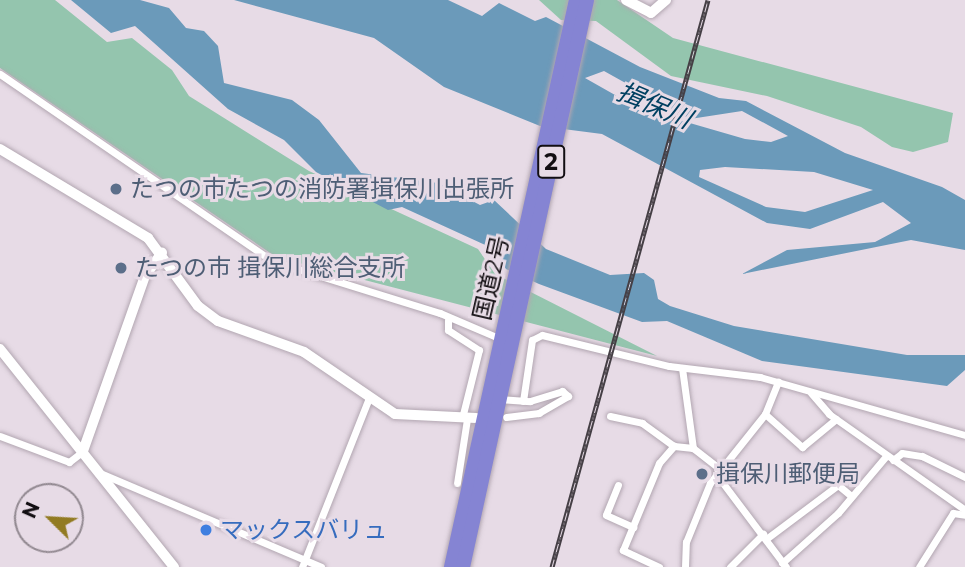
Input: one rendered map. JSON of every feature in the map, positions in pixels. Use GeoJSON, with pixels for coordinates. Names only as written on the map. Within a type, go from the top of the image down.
{"type":"FeatureCollection","features":[{"type":"Feature","properties":{"kind":"highway","name":"国道2号"},"geometry":{"type":"LineString","coordinates":[[463,567],[499,399],[510,324],[576,0]]}},
{"type":"Feature","properties":{"kind":"highway","name":"国道2号"},"geometry":{"type":"LineString","coordinates":[[451,567],[500,338],[510,324],[587,0]]}},
{"type":"Feature","properties":{"kind":"street"},"geometry":{"type":"LineString","coordinates":[[626,0],[651,13],[666,0]]}},
{"type":"Feature","properties":{"kind":"street"},"geometry":{"type":"LineString","coordinates":[[0,74],[272,261],[500,338]]}},
{"type":"Feature","properties":{"kind":"street"},"geometry":{"type":"LineString","coordinates":[[0,149],[113,214],[162,253],[207,314],[304,352],[368,400],[412,418],[468,419]]}},
{"type":"Feature","properties":{"kind":"street"},"geometry":{"type":"LineString","coordinates":[[0,436],[69,462],[83,451],[145,276],[162,253]]}},
{"type":"Feature","properties":{"kind":"street"},"geometry":{"type":"LineString","coordinates":[[448,320],[448,330],[479,350],[457,483]]}},
{"type":"Feature","properties":{"kind":"street"},"geometry":{"type":"LineString","coordinates":[[523,401],[534,336],[654,363],[778,382],[965,435]]}},
{"type":"Feature","properties":{"kind":"street"},"geometry":{"type":"LineString","coordinates":[[0,349],[174,567]]}},
{"type":"Feature","properties":{"kind":"street"},"geometry":{"type":"LineString","coordinates":[[682,368],[693,448]]}},
{"type":"Feature","properties":{"kind":"street"},"geometry":{"type":"LineString","coordinates":[[685,567],[688,535],[717,471],[765,414],[778,382]]}},
{"type":"Feature","properties":{"kind":"street"},"geometry":{"type":"LineString","coordinates":[[499,399],[523,401],[562,391],[568,396],[539,413],[506,418]]}},
{"type":"Feature","properties":{"kind":"street"},"geometry":{"type":"LineString","coordinates":[[811,393],[836,419],[965,512]]}},
{"type":"Feature","properties":{"kind":"street"},"geometry":{"type":"LineString","coordinates":[[303,564],[368,400]]}},
{"type":"Feature","properties":{"kind":"street"},"geometry":{"type":"LineString","coordinates":[[765,414],[802,447],[836,419]]}},
{"type":"Feature","properties":{"kind":"street"},"geometry":{"type":"LineString","coordinates":[[610,416],[642,423],[674,446],[693,448],[717,471],[784,565],[889,458],[902,453],[922,456],[965,477]]}},
{"type":"Feature","properties":{"kind":"street"},"geometry":{"type":"LineString","coordinates":[[659,567],[623,550],[649,482],[674,446]]}},
{"type":"Feature","properties":{"kind":"street"},"geometry":{"type":"LineString","coordinates":[[96,471],[303,564],[321,567]]}},
{"type":"Feature","properties":{"kind":"street"},"geometry":{"type":"LineString","coordinates":[[618,485],[606,516],[634,527]]}},
{"type":"Feature","properties":{"kind":"street"},"geometry":{"type":"LineString","coordinates":[[730,567],[764,537],[838,485],[851,496]]}},
{"type":"Feature","properties":{"kind":"street"},"geometry":{"type":"LineString","coordinates":[[919,567],[953,513],[965,512]]}},
{"type":"Feature","properties":{"kind":"green space"},"geometry":{"type":"Polygon","coordinates":[[[0,0],[55,0],[107,42],[132,38],[172,70],[189,96],[309,171],[478,249],[495,274],[657,356],[276,257],[0,68],[0,0]]]}},
{"type":"Feature","properties":{"kind":"green space"},"geometry":{"type":"Polygon","coordinates":[[[539,0],[617,0],[673,38],[953,113],[948,142],[913,152],[892,147],[861,127],[767,96],[671,76],[596,21],[561,20],[539,0]]]}},
{"type":"Feature","properties":{"kind":"water"},"geometry":{"type":"Polygon","coordinates":[[[71,0],[140,0],[169,8],[186,28],[204,31],[218,46],[224,83],[292,100],[319,120],[361,173],[438,183],[480,205],[494,200],[546,249],[610,275],[644,273],[654,280],[658,299],[670,306],[734,326],[907,355],[965,355],[965,370],[947,386],[762,361],[667,321],[642,322],[539,284],[506,269],[494,249],[402,207],[388,210],[316,172],[284,140],[228,109],[135,26],[111,33],[71,0]]]}},
{"type":"Feature","properties":{"kind":"water"},"geometry":{"type":"Polygon","coordinates":[[[234,0],[448,0],[482,16],[499,3],[535,21],[546,17],[640,67],[719,98],[746,101],[845,153],[942,187],[965,200],[965,250],[911,240],[742,274],[787,250],[875,242],[911,223],[883,202],[810,229],[767,223],[602,134],[540,126],[444,87],[374,38],[234,0]],[[604,71],[585,78],[638,108],[745,139],[771,142],[788,136],[742,111],[690,119],[604,71]],[[725,167],[700,170],[699,177],[766,207],[805,212],[873,190],[814,172],[725,167]]]}},
{"type":"Feature","properties":{"kind":"railway"},"geometry":{"type":"LineString","coordinates":[[552,567],[708,0]]}},
{"type":"Feature","properties":{"kind":"place","name":"たつの市たつの消防署揖保川出張所"},"geometry":{"type":"Point","coordinates":[116,189]}},
{"type":"Feature","properties":{"kind":"place","name":"たつの市 揖保川総合支所"},"geometry":{"type":"Point","coordinates":[121,268]}},
{"type":"Feature","properties":{"kind":"place","name":"揖保川郵便局"},"geometry":{"type":"Point","coordinates":[702,474]}},
{"type":"Feature","properties":{"kind":"place","name":"マックスバリュ"},"geometry":{"type":"Point","coordinates":[206,530]}},
{"type":"Feature","properties":{"kind":"water label","name":"揖保川"},"geometry":{"type":"Point","coordinates":[654,106]}}]}
